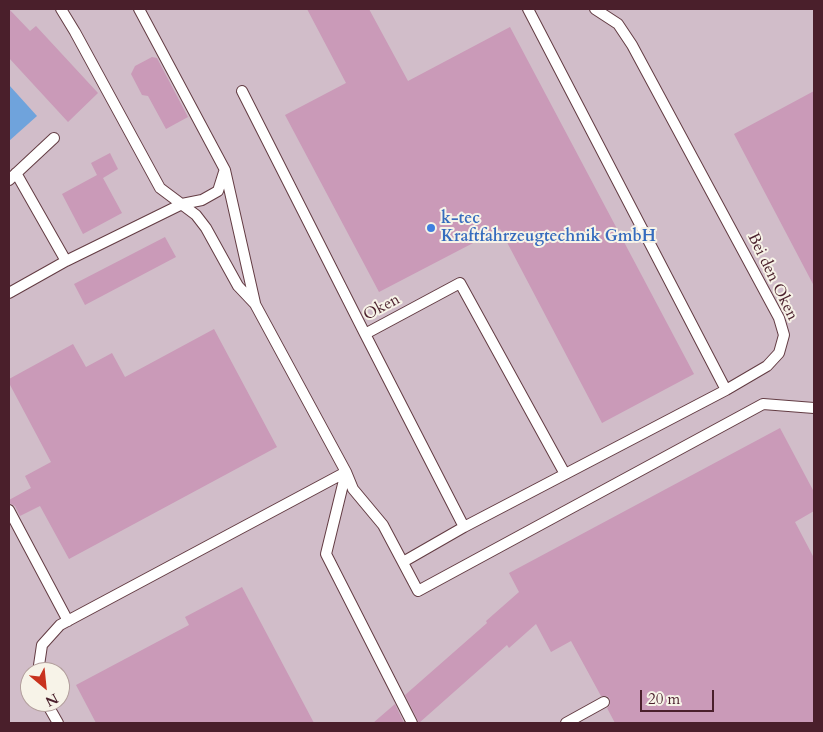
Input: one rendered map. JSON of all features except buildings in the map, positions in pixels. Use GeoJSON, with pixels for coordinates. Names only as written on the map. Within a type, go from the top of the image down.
{"type":"FeatureCollection","features":[{"type":"Feature","properties":{"kind":"lane"},"geometry":{"type":"LineString","coordinates":[[61,9],[160,188],[196,215],[206,228],[238,286],[255,304],[346,472],[353,489],[383,525],[418,591],[763,404],[814,408]]}},
{"type":"Feature","properties":{"kind":"lane"},"geometry":{"type":"LineString","coordinates":[[139,9],[224,170],[255,304]]}},
{"type":"Feature","properties":{"kind":"lane"},"geometry":{"type":"LineString","coordinates":[[528,9],[726,390]]}},
{"type":"Feature","properties":{"kind":"lane","name":"Bei den Oken"},"geometry":{"type":"LineString","coordinates":[[564,474],[726,390],[767,366],[779,352],[784,336],[779,318],[632,45],[618,24],[595,9]]}},
{"type":"Feature","properties":{"kind":"lane"},"geometry":{"type":"LineString","coordinates":[[242,91],[365,334]]}},
{"type":"Feature","properties":{"kind":"lane"},"geometry":{"type":"LineString","coordinates":[[54,138],[12,176],[66,261]]}},
{"type":"Feature","properties":{"kind":"lane"},"geometry":{"type":"LineString","coordinates":[[9,293],[66,261],[182,204],[202,200],[218,191],[224,170]]}},
{"type":"Feature","properties":{"kind":"lane","name":"Oken"},"geometry":{"type":"LineString","coordinates":[[464,527],[365,334],[460,283],[564,474]]}},
{"type":"Feature","properties":{"kind":"lane"},"geometry":{"type":"LineString","coordinates":[[39,662],[42,645],[60,625],[346,472]]}},
{"type":"Feature","properties":{"kind":"lane"},"geometry":{"type":"LineString","coordinates":[[346,472],[326,554],[412,723]]}},
{"type":"Feature","properties":{"kind":"lane"},"geometry":{"type":"LineString","coordinates":[[402,562],[564,474]]}},
{"type":"Feature","properties":{"kind":"lane"},"geometry":{"type":"LineString","coordinates":[[9,510],[68,621]]}},
{"type":"Feature","properties":{"kind":"lane"},"geometry":{"type":"LineString","coordinates":[[566,723],[604,702]]}},
{"type":"Feature","properties":{"kind":"lane"},"geometry":{"type":"LineString","coordinates":[[52,712],[58,723]]}},
{"type":"Feature","properties":{"kind":"shaded area"},"geometry":{"type":"Polygon","coordinates":[[[9,9],[814,9],[814,723],[9,723],[9,9]]]}},
{"type":"Feature","properties":{"kind":"water"},"geometry":{"type":"Polygon","coordinates":[[[9,85],[37,116],[9,141],[9,85]]]}},
{"type":"Feature","properties":{"kind":"place","name":"k-tec Kraftfahrzeugtechnik GmbH"},"geometry":{"type":"Point","coordinates":[431,228]}}]}
